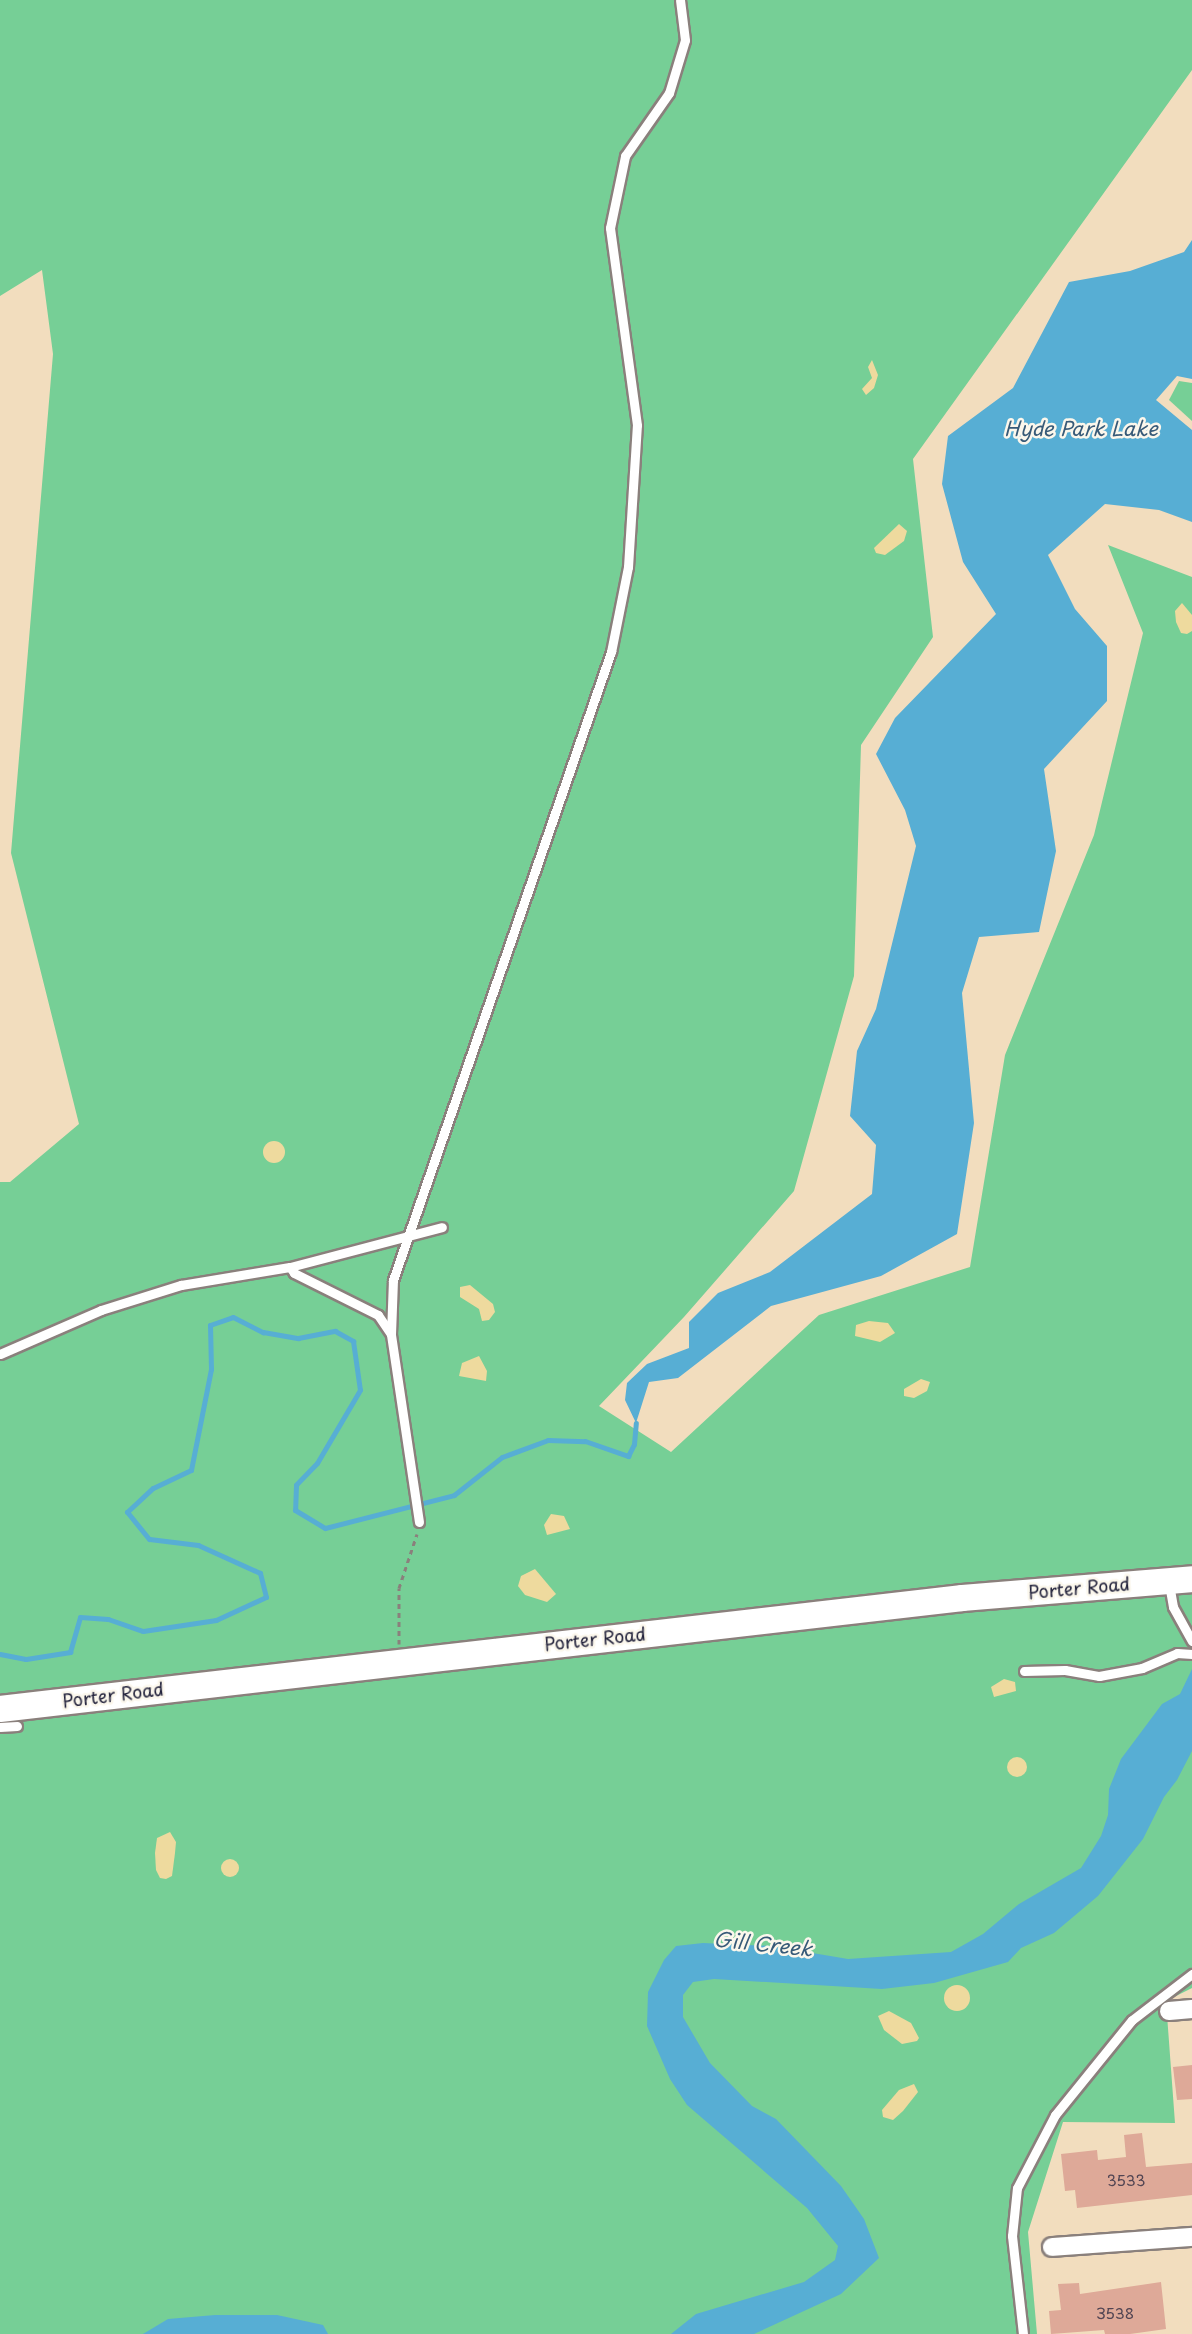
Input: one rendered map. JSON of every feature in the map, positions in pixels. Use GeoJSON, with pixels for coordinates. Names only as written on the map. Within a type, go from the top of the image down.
{"type":"FeatureCollection","features":[{"type":"Feature","properties":{"kind":"main road","name":"Porter Road"},"geometry":{"type":"LineString","coordinates":[[9,1717],[402,1660],[963,1598],[1180,1580]]}},
{"type":"Feature","properties":{"kind":"street"},"geometry":{"type":"LineString","coordinates":[[1169,2011],[1192,2008]]}},
{"type":"Feature","properties":{"kind":"street"},"geometry":{"type":"LineString","coordinates":[[1052,2247],[1192,2237]]}},
{"type":"Feature","properties":{"kind":"lane"},"geometry":{"type":"LineString","coordinates":[[419,1522],[391,1334],[393,1280],[404,1239],[611,652],[628,567],[637,425],[610,228],[625,156],[669,93],[686,39],[680,0]]}},
{"type":"Feature","properties":{"kind":"lane"},"geometry":{"type":"LineString","coordinates":[[0,1354],[101,1310],[181,1286],[290,1267],[404,1239],[442,1227]]}},
{"type":"Feature","properties":{"kind":"lane"},"geometry":{"type":"LineString","coordinates":[[290,1267],[294,1273],[378,1315],[391,1334]]}},
{"type":"Feature","properties":{"kind":"lane"},"geometry":{"type":"LineString","coordinates":[[1180,1580],[1173,1607],[1184,1634],[1192,1641]]}},
{"type":"Feature","properties":{"kind":"lane"},"geometry":{"type":"LineString","coordinates":[[1024,1671],[1065,1670],[1108,1675],[1142,1668],[1177,1653],[1192,1654]]}},
{"type":"Feature","properties":{"kind":"lane"},"geometry":{"type":"LineString","coordinates":[[0,1727],[9,1717]]}},
{"type":"Feature","properties":{"kind":"lane"},"geometry":{"type":"LineString","coordinates":[[1023,2334],[1012,2236],[1017,2188],[1055,2115],[1132,2020],[1192,1974]]}},
{"type":"Feature","properties":{"kind":"path"},"geometry":{"type":"LineString","coordinates":[[402,1660],[398,1635],[399,1588],[416,1543],[419,1522]]}},
{"type":"Feature","properties":{"kind":"green space"},"geometry":{"type":"Polygon","coordinates":[[[0,0],[1192,0],[1192,70],[913,459],[933,637],[861,745],[854,976],[794,1191],[684,1317],[599,1406],[671,1452],[819,1315],[970,1267],[1005,1055],[1094,835],[1143,633],[1108,545],[1192,577],[1192,1988],[1166,2001],[1175,2123],[1063,2122],[1028,2232],[1037,2334],[0,2334],[0,1182],[10,1182],[79,1124],[11,853],[53,354],[42,270],[0,296],[0,0]]]}},
{"type":"Feature","properties":{"kind":"green space"},"geometry":{"type":"Polygon","coordinates":[[[1179,381],[1192,383],[1192,421],[1169,400],[1179,381]]]}},
{"type":"Feature","properties":{"kind":"sand"},"geometry":{"type":"Polygon","coordinates":[[[872,360],[878,375],[874,388],[866,395],[862,389],[872,378],[868,367],[872,360]]]}},
{"type":"Feature","properties":{"kind":"sand"},"geometry":{"type":"Polygon","coordinates":[[[899,524],[907,531],[904,541],[885,555],[876,553],[874,548],[899,524]]]}},
{"type":"Feature","properties":{"kind":"sand"},"geometry":{"type":"Polygon","coordinates":[[[1182,603],[1192,615],[1192,631],[1187,634],[1181,633],[1176,622],[1175,611],[1182,603]]]}},
{"type":"Feature","properties":{"kind":"sand"},"geometry":{"type":"Polygon","coordinates":[[[274,1141],[282,1144],[285,1152],[282,1160],[274,1163],[266,1160],[263,1152],[266,1144],[274,1141]]]}},
{"type":"Feature","properties":{"kind":"sand"},"geometry":{"type":"Polygon","coordinates":[[[470,1285],[493,1304],[495,1312],[489,1320],[482,1321],[479,1309],[460,1297],[460,1287],[470,1285]]]}},
{"type":"Feature","properties":{"kind":"sand"},"geometry":{"type":"Polygon","coordinates":[[[869,1321],[888,1323],[895,1333],[880,1342],[855,1336],[856,1325],[869,1321]]]}},
{"type":"Feature","properties":{"kind":"sand"},"geometry":{"type":"Polygon","coordinates":[[[479,1356],[487,1371],[486,1381],[459,1376],[462,1363],[479,1356]]]}},
{"type":"Feature","properties":{"kind":"sand"},"geometry":{"type":"Polygon","coordinates":[[[921,1379],[930,1382],[927,1391],[914,1398],[904,1396],[904,1389],[921,1379]]]}},
{"type":"Feature","properties":{"kind":"sand"},"geometry":{"type":"Polygon","coordinates":[[[551,1514],[564,1516],[570,1529],[547,1535],[544,1525],[551,1514]]]}},
{"type":"Feature","properties":{"kind":"sand"},"geometry":{"type":"Polygon","coordinates":[[[535,1569],[556,1594],[547,1602],[525,1595],[518,1586],[521,1576],[535,1569]]]}},
{"type":"Feature","properties":{"kind":"sand"},"geometry":{"type":"Polygon","coordinates":[[[1004,1679],[1015,1682],[1016,1691],[994,1697],[991,1687],[1004,1679]]]}},
{"type":"Feature","properties":{"kind":"sand"},"geometry":{"type":"Polygon","coordinates":[[[1017,1757],[1024,1760],[1027,1767],[1024,1774],[1017,1777],[1010,1774],[1007,1767],[1010,1760],[1017,1757]]]}},
{"type":"Feature","properties":{"kind":"sand"},"geometry":{"type":"Polygon","coordinates":[[[170,1832],[176,1842],[172,1876],[166,1879],[160,1878],[156,1870],[155,1853],[157,1838],[170,1832]]]}},
{"type":"Feature","properties":{"kind":"sand"},"geometry":{"type":"Polygon","coordinates":[[[226,1859],[234,1859],[239,1864],[237,1875],[226,1877],[221,1872],[221,1864],[226,1859]]]}},
{"type":"Feature","properties":{"kind":"sand"},"geometry":{"type":"Polygon","coordinates":[[[957,1985],[966,1989],[970,1998],[966,2007],[957,2011],[948,2007],[944,1998],[948,1989],[957,1985]]]}},
{"type":"Feature","properties":{"kind":"sand"},"geometry":{"type":"Polygon","coordinates":[[[889,2011],[911,2023],[919,2038],[917,2041],[902,2044],[884,2030],[878,2016],[889,2011]]]}},
{"type":"Feature","properties":{"kind":"sand"},"geometry":{"type":"Polygon","coordinates":[[[914,2084],[918,2092],[903,2111],[893,2120],[883,2117],[882,2110],[899,2090],[914,2084]]]}},
{"type":"Feature","properties":{"kind":"water","name":"Hyde Park Lake"},"geometry":{"type":"Polygon","coordinates":[[[1192,240],[1192,379],[1177,376],[1156,400],[1192,430],[1192,522],[1159,510],[1105,504],[1048,555],[1075,609],[1107,646],[1107,701],[1044,769],[1056,851],[1039,932],[979,937],[962,993],[974,1123],[957,1234],[881,1276],[771,1306],[678,1378],[649,1382],[636,1423],[625,1400],[627,1383],[647,1364],[689,1348],[689,1322],[718,1293],[770,1272],[872,1194],[876,1145],[850,1116],[857,1051],[876,1009],[916,846],[905,810],[876,754],[895,718],[996,614],[963,562],[942,484],[948,436],[1013,388],[1069,282],[1130,271],[1184,252],[1192,240]]]}},
{"type":"Feature","properties":{"kind":"water"},"geometry":{"type":"Polygon","coordinates":[[[1192,1669],[1192,1751],[1177,1780],[1164,1797],[1143,1839],[1098,1896],[1054,1933],[1021,1948],[1008,1962],[934,1983],[882,1989],[714,1979],[693,1982],[683,1995],[683,2017],[710,2063],[752,2106],[776,2119],[841,2186],[864,2219],[879,2258],[841,2294],[754,2334],[671,2334],[696,2314],[804,2282],[835,2260],[838,2246],[807,2208],[687,2105],[670,2079],[647,2026],[648,1992],[664,1960],[676,1946],[703,1943],[771,1946],[848,1959],[951,1952],[983,1934],[1019,1904],[1081,1868],[1101,1836],[1108,1815],[1109,1789],[1121,1759],[1162,1704],[1180,1694],[1192,1669]]]}},
{"type":"Feature","properties":{"kind":"water"},"geometry":{"type":"Polygon","coordinates":[[[215,2315],[277,2315],[323,2325],[328,2334],[143,2334],[168,2319],[215,2315]]]}},
{"type":"Feature","properties":{"kind":"building"},"geometry":{"type":"Polygon","coordinates":[[[1192,2065],[1192,2099],[1177,2100],[1173,2067],[1192,2065]]]}},
{"type":"Feature","properties":{"kind":"building"},"geometry":{"type":"Polygon","coordinates":[[[1142,2133],[1146,2167],[1192,2163],[1192,2195],[1077,2208],[1075,2190],[1065,2191],[1061,2154],[1097,2150],[1098,2160],[1126,2157],[1124,2135],[1142,2133]]]}},
{"type":"Feature","properties":{"kind":"building"},"geometry":{"type":"Polygon","coordinates":[[[1161,2282],[1166,2329],[1130,2334],[1105,2334],[1104,2330],[1051,2334],[1049,2311],[1061,2310],[1058,2284],[1079,2283],[1080,2294],[1161,2282]]]}},
{"type":"Feature","properties":{"kind":"waterway"},"geometry":{"type":"LineString","coordinates":[[0,1654],[26,1659],[70,1652],[80,1617],[108,1619],[143,1631],[216,1620],[266,1597],[260,1573],[198,1545],[149,1539],[127,1512],[153,1488],[191,1470],[211,1369],[210,1325],[233,1317],[263,1332],[298,1338],[335,1331],[353,1341],[360,1390],[317,1463],[296,1485],[295,1510],[325,1528],[454,1495],[502,1457],[548,1440],[585,1441],[628,1456],[634,1444],[636,1423]]}},
{"type":"Feature","properties":{"kind":"water label","name":"Gill Creek"},"geometry":{"type":"Point","coordinates":[763,1944]}}]}
